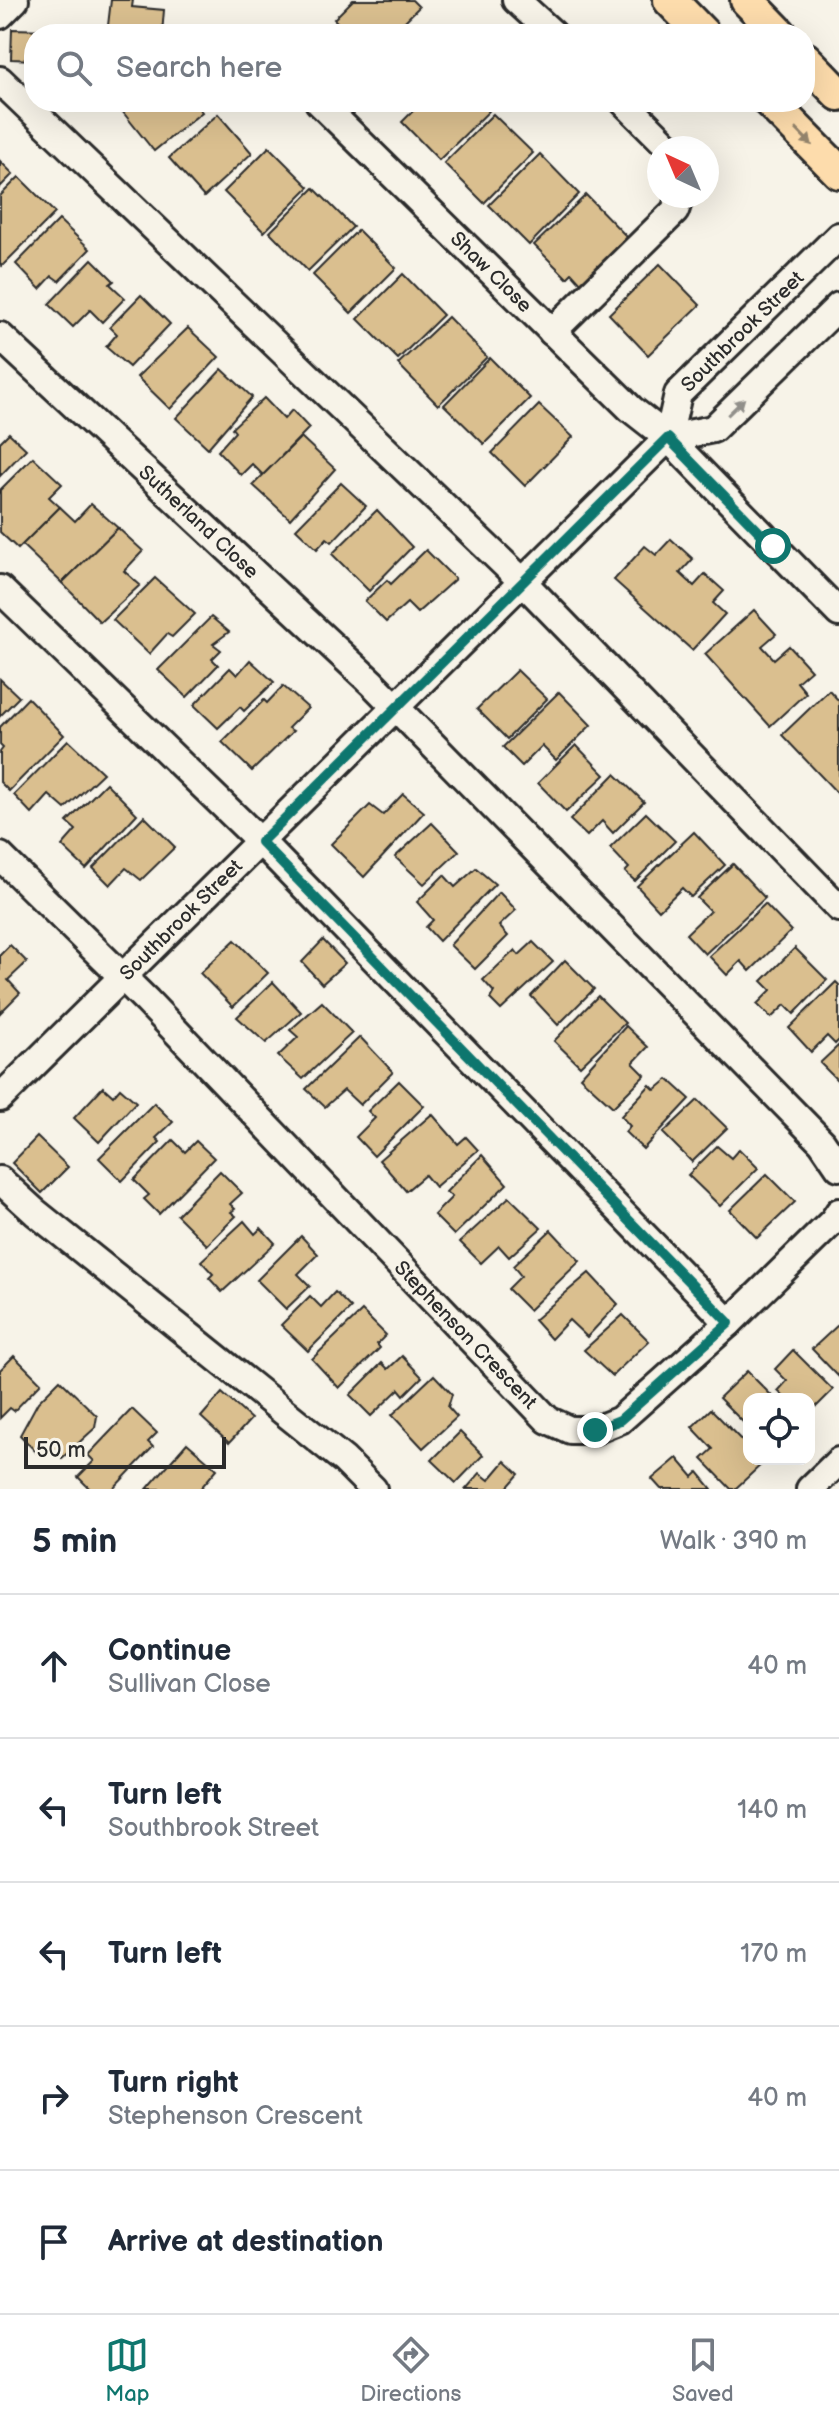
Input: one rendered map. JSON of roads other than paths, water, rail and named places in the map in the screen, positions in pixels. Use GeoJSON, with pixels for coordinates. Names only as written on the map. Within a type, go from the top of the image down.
{"type":"FeatureCollection","features":[{"type":"Feature","properties":{"kind":"main road"},"geometry":{"type":"LineString","coordinates":[[670,0],[693,24]]}},
{"type":"Feature","properties":{"kind":"main road"},"geometry":{"type":"LineString","coordinates":[[747,0],[770,24]]}},
{"type":"Feature","properties":{"kind":"main road"},"geometry":{"type":"LineString","coordinates":[[815,69],[839,94]]}},
{"type":"Feature","properties":{"kind":"main road"},"geometry":{"type":"LineString","coordinates":[[780,112],[839,172]]}},
{"type":"Feature","properties":{"kind":"street"},"geometry":{"type":"LineString","coordinates":[[0,15],[15,0]]}},
{"type":"Feature","properties":{"kind":"street"},"geometry":{"type":"LineString","coordinates":[[516,0],[542,24]]}},
{"type":"Feature","properties":{"kind":"street"},"geometry":{"type":"LineString","coordinates":[[0,80],[24,103]]}},
{"type":"Feature","properties":{"kind":"street"},"geometry":{"type":"LineString","coordinates":[[33,112],[522,581],[839,908]]}},
{"type":"Feature","properties":{"kind":"street","name":"Shaw Close"},"geometry":{"type":"LineString","coordinates":[[329,112],[631,409],[668,438],[839,613]]}},
{"type":"Feature","properties":{"kind":"street"},"geometry":{"type":"LineString","coordinates":[[634,112],[658,136]]}},
{"type":"Feature","properties":{"kind":"street"},"geometry":{"type":"LineString","coordinates":[[552,332],[676,208]]}},
{"type":"Feature","properties":{"kind":"street","name":"Southbrook Street"},"geometry":{"type":"LineString","coordinates":[[0,1098],[668,438],[678,394],[839,236]]}},
{"type":"Feature","properties":{"kind":"street"},"geometry":{"type":"LineString","coordinates":[[668,438],[713,429],[839,306]]}},
{"type":"Feature","properties":{"kind":"street","name":"Sutherland Close"},"geometry":{"type":"LineString","coordinates":[[0,336],[396,707]]}},
{"type":"Feature","properties":{"kind":"street"},"geometry":{"type":"LineString","coordinates":[[0,589],[261,842],[729,1323]]}},
{"type":"Feature","properties":{"kind":"street"},"geometry":{"type":"LineString","coordinates":[[396,707],[822,1142],[839,1167]]}},
{"type":"Feature","properties":{"kind":"street","name":"Stephenson Crescent"},"geometry":{"type":"LineString","coordinates":[[0,856],[123,976],[548,1420],[570,1430],[595,1430],[620,1420],[729,1323],[839,1212]]}},
{"type":"Feature","properties":{"kind":"street"},"geometry":{"type":"LineString","coordinates":[[0,1180],[35,1212],[344,1460],[373,1489]]}},
{"type":"Feature","properties":{"kind":"street"},"geometry":{"type":"LineString","coordinates":[[810,1489],[839,1461]]}}]}
